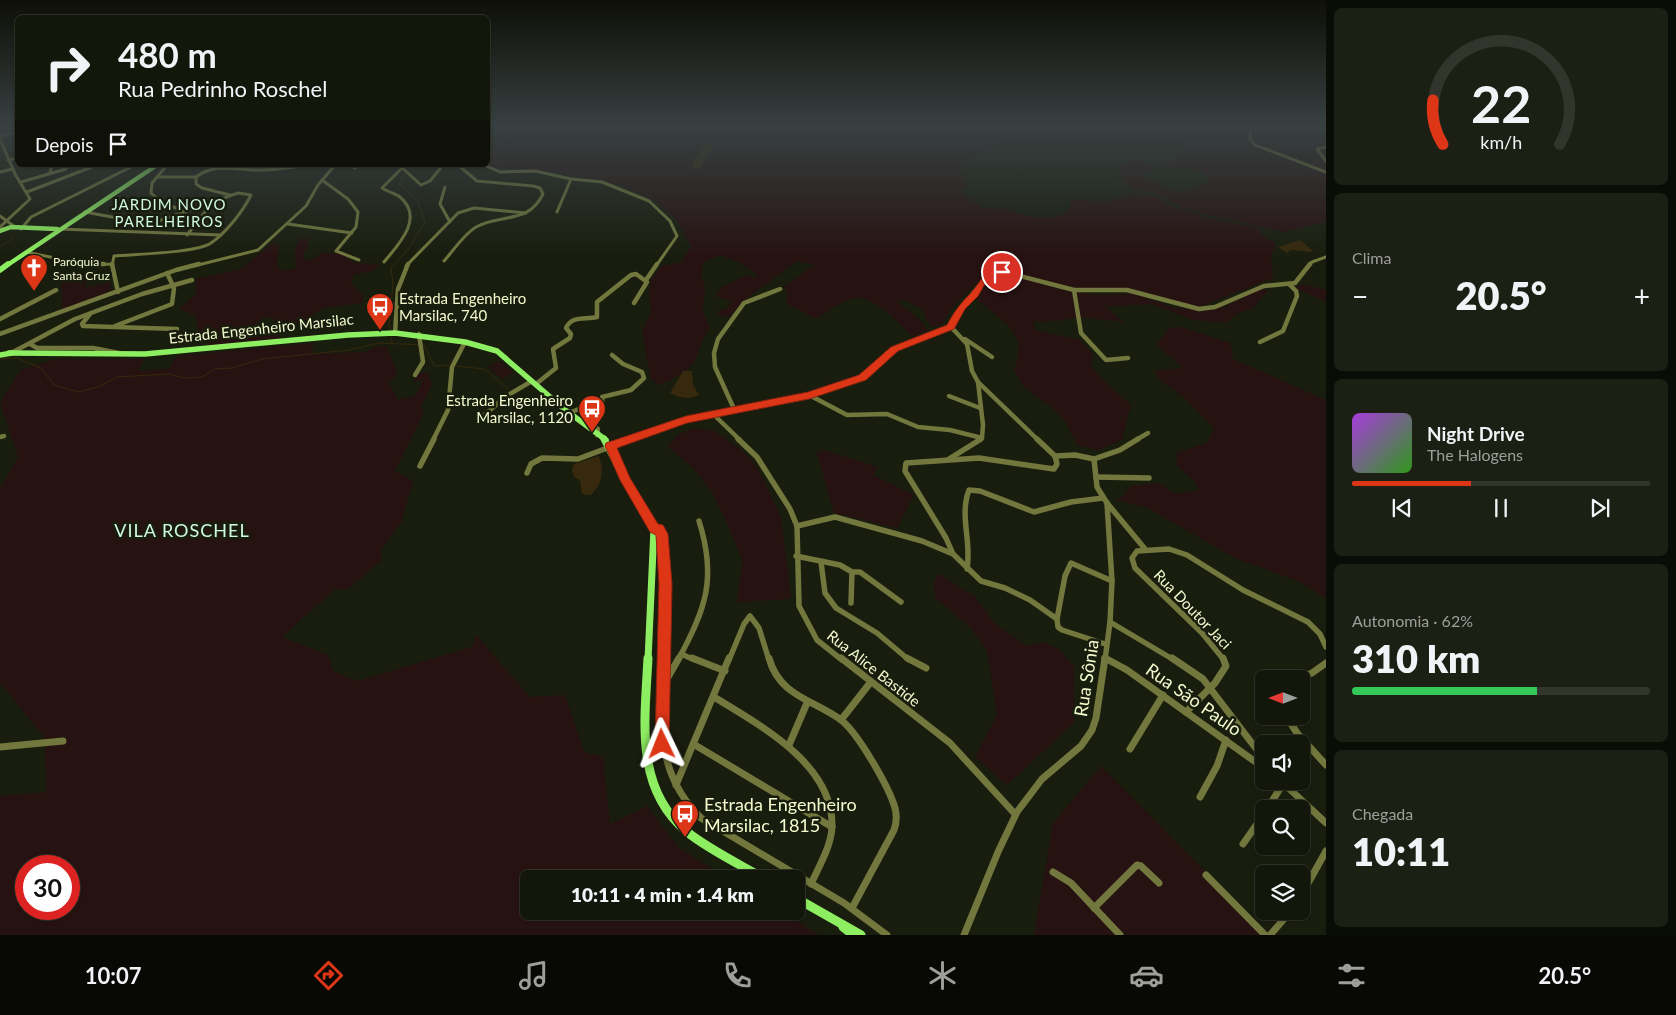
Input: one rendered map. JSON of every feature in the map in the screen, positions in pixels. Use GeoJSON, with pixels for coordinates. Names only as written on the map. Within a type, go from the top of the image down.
{"type":"FeatureCollection","features":[{"type":"Feature","properties":{"kind":"main road"},"geometry":{"type":"LineString","coordinates":[[0,270],[58,229],[150,170]]}},
{"type":"Feature","properties":{"kind":"main road"},"geometry":{"type":"LineString","coordinates":[[0,229],[13,226],[21,229],[58,229]]}},
{"type":"Feature","properties":{"kind":"main road","name":"Estrada Engenheiro Marsilac"},"geometry":{"type":"LineString","coordinates":[[27,350],[108,355],[117,353],[164,353],[348,334],[395,333],[419,334],[465,342],[497,351],[610,446],[622,474],[654,528]]}},
{"type":"Feature","properties":{"kind":"main road","name":"Estrada Engenheiro Marsilac"},"geometry":{"type":"LineString","coordinates":[[0,355],[36,349],[111,351],[117,353]]}},
{"type":"Feature","properties":{"kind":"main road"},"geometry":{"type":"LineString","coordinates":[[654,528],[644,741],[651,779],[674,819],[687,832],[750,870]]}},
{"type":"Feature","properties":{"kind":"main road"},"geometry":{"type":"LineString","coordinates":[[805,903],[861,935]]}},
{"type":"Feature","properties":{"kind":"main road"},"geometry":{"type":"LineString","coordinates":[[839,923],[852,935]]}},
{"type":"Feature","properties":{"kind":"street"},"geometry":{"type":"LineString","coordinates":[[0,229],[30,198],[13,170]]}},
{"type":"Feature","properties":{"kind":"street"},"geometry":{"type":"LineString","coordinates":[[20,182],[63,170]]}},
{"type":"Feature","properties":{"kind":"street"},"geometry":{"type":"LineString","coordinates":[[27,192],[85,170]]}},
{"type":"Feature","properties":{"kind":"street"},"geometry":{"type":"LineString","coordinates":[[21,229],[31,217],[126,170]]}},
{"type":"Feature","properties":{"kind":"street"},"geometry":{"type":"LineString","coordinates":[[163,170],[151,186],[153,197],[168,206],[187,212]]}},
{"type":"Feature","properties":{"kind":"street"},"geometry":{"type":"LineString","coordinates":[[157,177],[196,177],[206,170]]}},
{"type":"Feature","properties":{"kind":"street"},"geometry":{"type":"LineString","coordinates":[[326,175],[328,170]]}},
{"type":"Feature","properties":{"kind":"street"},"geometry":{"type":"LineString","coordinates":[[0,334],[167,273],[253,252],[263,247],[306,206],[331,170]]}},
{"type":"Feature","properties":{"kind":"street"},"geometry":{"type":"LineString","coordinates":[[384,262],[406,235],[412,220],[410,209],[403,200],[382,188],[398,170]]}},
{"type":"Feature","properties":{"kind":"street"},"geometry":{"type":"LineString","coordinates":[[404,170],[416,184],[425,185],[432,181],[439,170]]}},
{"type":"Feature","properties":{"kind":"street"},"geometry":{"type":"LineString","coordinates":[[444,261],[476,228],[529,213],[541,201],[543,194],[540,188],[477,180],[464,170]]}},
{"type":"Feature","properties":{"kind":"street"},"geometry":{"type":"LineString","coordinates":[[492,170],[535,171],[571,179],[602,182],[642,197],[653,204],[670,221],[677,232],[676,238],[646,280],[644,291],[634,303]]}},
{"type":"Feature","properties":{"kind":"street"},"geometry":{"type":"LineString","coordinates":[[196,177],[196,184],[202,188],[230,195]]}},
{"type":"Feature","properties":{"kind":"street"},"geometry":{"type":"LineString","coordinates":[[557,212],[571,179]]}},
{"type":"Feature","properties":{"kind":"street"},"geometry":{"type":"LineString","coordinates":[[322,180],[355,207],[358,224],[336,251],[359,260]]}},
{"type":"Feature","properties":{"kind":"street"},"geometry":{"type":"LineString","coordinates":[[440,203],[445,187]]}},
{"type":"Feature","properties":{"kind":"street"},"geometry":{"type":"LineString","coordinates":[[85,212],[148,224],[187,212],[230,195],[242,192],[250,194],[250,198],[221,235],[210,244],[199,247],[114,256],[112,261],[118,292]]}},
{"type":"Feature","properties":{"kind":"street"},"geometry":{"type":"LineString","coordinates":[[436,200],[440,203],[450,222]]}},
{"type":"Feature","properties":{"kind":"street"},"geometry":{"type":"LineString","coordinates":[[187,234],[213,202]]}},
{"type":"Feature","properties":{"kind":"street"},"geometry":{"type":"LineString","coordinates":[[395,333],[398,289],[405,267],[458,214],[468,209],[529,213]]}},
{"type":"Feature","properties":{"kind":"street"},"geometry":{"type":"LineString","coordinates":[[0,216],[8,220],[13,226]]}},
{"type":"Feature","properties":{"kind":"street"},"geometry":{"type":"LineString","coordinates":[[288,224],[352,233]]}},
{"type":"Feature","properties":{"kind":"street"},"geometry":{"type":"LineString","coordinates":[[58,229],[221,235]]}},
{"type":"Feature","properties":{"kind":"street"},"geometry":{"type":"LineString","coordinates":[[26,252],[89,265],[112,261]]}},
{"type":"Feature","properties":{"kind":"street"},"geometry":{"type":"LineString","coordinates":[[528,473],[532,464],[542,458],[578,459],[673,424],[734,409],[809,395],[863,378],[894,349],[951,327],[964,303],[975,294],[983,281],[995,272],[1018,275],[1074,290],[1127,290],[1199,309],[1215,307],[1264,286],[1290,285],[1298,281],[1312,262],[1326,257]]}},
{"type":"Feature","properties":{"kind":"street"},"geometry":{"type":"LineString","coordinates":[[111,327],[170,306],[175,298],[173,284],[167,273]]}},
{"type":"Feature","properties":{"kind":"street"},"geometry":{"type":"LineString","coordinates":[[481,418],[505,397],[534,383],[556,368],[553,350],[555,346],[570,338],[571,334],[566,328],[568,322],[575,318],[597,317],[597,302],[631,275],[638,275],[646,280]]}},
{"type":"Feature","properties":{"kind":"street"},"geometry":{"type":"LineString","coordinates":[[27,350],[59,326],[173,284],[192,280]]}},
{"type":"Feature","properties":{"kind":"street"},"geometry":{"type":"LineString","coordinates":[[1260,342],[1278,336],[1285,329],[1297,296],[1296,291],[1290,285]]}},
{"type":"Feature","properties":{"kind":"street"},"geometry":{"type":"LineString","coordinates":[[734,409],[715,367],[714,353],[718,339],[744,303],[780,289]]}},
{"type":"Feature","properties":{"kind":"street"},"geometry":{"type":"LineString","coordinates":[[0,319],[56,290]]}},
{"type":"Feature","properties":{"kind":"street"},"geometry":{"type":"LineString","coordinates":[[1074,290],[1082,333],[1087,342],[1106,360],[1128,358]]}},
{"type":"Feature","properties":{"kind":"street"},"geometry":{"type":"LineString","coordinates":[[90,313],[82,326],[177,329]]}},
{"type":"Feature","properties":{"kind":"street"},"geometry":{"type":"LineString","coordinates":[[951,327],[962,337],[992,356]]}},
{"type":"Feature","properties":{"kind":"street"},"geometry":{"type":"LineString","coordinates":[[415,375],[423,362],[419,334]]}},
{"type":"Feature","properties":{"kind":"street"},"geometry":{"type":"LineString","coordinates":[[962,337],[968,347],[972,371],[978,382],[1055,456],[1056,467],[1048,470],[983,458],[910,461],[904,467],[946,538],[953,554],[967,569],[984,583],[1005,588],[1038,604],[1057,619]]}},
{"type":"Feature","properties":{"kind":"street"},"geometry":{"type":"LineString","coordinates":[[420,466],[448,410],[452,367],[465,342]]}},
{"type":"Feature","properties":{"kind":"street"},"geometry":{"type":"LineString","coordinates":[[569,413],[601,400],[605,395],[631,390],[644,378],[642,372],[622,364],[612,354]]}},
{"type":"Feature","properties":{"kind":"street"},"geometry":{"type":"LineString","coordinates":[[946,460],[976,444],[982,438],[978,382]]}},
{"type":"Feature","properties":{"kind":"street"},"geometry":{"type":"LineString","coordinates":[[809,395],[847,415],[887,414],[918,427],[950,430],[982,438]]}},
{"type":"Feature","properties":{"kind":"street"},"geometry":{"type":"LineString","coordinates":[[949,396],[980,408]]}},
{"type":"Feature","properties":{"kind":"street"},"geometry":{"type":"LineString","coordinates":[[579,420],[588,419],[603,411],[604,407],[601,400]]}},
{"type":"Feature","properties":{"kind":"street","name":"Rua Alice Bastide"},"geometry":{"type":"LineString","coordinates":[[713,414],[757,457],[784,499],[797,526],[797,592],[800,606],[810,630],[826,648],[950,743],[1015,814]]}},
{"type":"Feature","properties":{"kind":"street"},"geometry":{"type":"LineString","coordinates":[[588,419],[598,429],[597,435]]}},
{"type":"Feature","properties":{"kind":"street"},"geometry":{"type":"LineString","coordinates":[[1055,456],[1075,455],[1094,459],[1120,450],[1148,433]]}},
{"type":"Feature","properties":{"kind":"street","name":"Rua Sônia"},"geometry":{"type":"LineString","coordinates":[[964,935],[980,901],[1015,814],[1043,778],[1083,747],[1092,733],[1110,622],[1112,581],[1105,500],[1097,487],[1094,459]]}},
{"type":"Feature","properties":{"kind":"street"},"geometry":{"type":"LineString","coordinates":[[1096,477],[1150,478]]}},
{"type":"Feature","properties":{"kind":"street"},"geometry":{"type":"LineString","coordinates":[[967,569],[969,559],[966,512],[969,490],[976,490],[1034,512],[1071,502],[1105,500],[1145,549],[1174,550],[1201,562],[1243,590],[1308,622],[1320,634],[1326,646]]}},
{"type":"Feature","properties":{"kind":"street"},"geometry":{"type":"LineString","coordinates":[[797,526],[827,518],[848,519],[913,538],[953,554]]}},
{"type":"Feature","properties":{"kind":"street"},"geometry":{"type":"LineString","coordinates":[[662,686],[682,654],[708,588],[709,556],[699,521]]}},
{"type":"Feature","properties":{"kind":"street","name":"Estrada Engenheiro Marsilac"},"geometry":{"type":"LineString","coordinates":[[654,528],[658,529],[662,534],[664,558],[665,618],[662,744],[676,785],[684,800],[701,818],[852,908],[887,935]]}},
{"type":"Feature","properties":{"kind":"street","name":"Rua Doutor Jaci"},"geometry":{"type":"LineString","coordinates":[[1145,549],[1137,551],[1133,556],[1135,568],[1214,645],[1225,659],[1225,669],[1186,712]]}},
{"type":"Feature","properties":{"kind":"street"},"geometry":{"type":"LineString","coordinates":[[796,556],[840,565],[852,572],[860,572],[901,602]]}},
{"type":"Feature","properties":{"kind":"street"},"geometry":{"type":"LineString","coordinates":[[821,562],[825,593],[836,608],[877,633],[908,659],[926,668]]}},
{"type":"Feature","properties":{"kind":"street"},"geometry":{"type":"LineString","coordinates":[[1105,644],[1062,630],[1058,627],[1057,619],[1061,610],[1065,577],[1071,563],[1112,581]]}},
{"type":"Feature","properties":{"kind":"street"},"geometry":{"type":"LineString","coordinates":[[851,603],[852,572]]}},
{"type":"Feature","properties":{"kind":"street"},"geometry":{"type":"LineString","coordinates":[[676,785],[695,745],[748,616],[752,617],[758,625],[770,666],[777,678],[807,703],[841,720],[857,740],[891,798],[897,822],[852,908]]}},
{"type":"Feature","properties":{"kind":"street"},"geometry":{"type":"LineString","coordinates":[[1110,622],[1180,663],[1210,686],[1255,747]]}},
{"type":"Feature","properties":{"kind":"street"},"geometry":{"type":"LineString","coordinates":[[682,654],[726,671]]}},
{"type":"Feature","properties":{"kind":"street","name":"Rua São Paulo"},"geometry":{"type":"LineString","coordinates":[[1104,658],[1162,695],[1255,761]]}},
{"type":"Feature","properties":{"kind":"street"},"geometry":{"type":"LineString","coordinates":[[1310,675],[1326,663]]}},
{"type":"Feature","properties":{"kind":"street"},"geometry":{"type":"LineString","coordinates":[[841,720],[870,683]]}},
{"type":"Feature","properties":{"kind":"street"},"geometry":{"type":"LineString","coordinates":[[1130,749],[1162,695]]}},
{"type":"Feature","properties":{"kind":"street"},"geometry":{"type":"LineString","coordinates":[[714,697],[789,745],[807,764],[818,781],[830,814],[832,827],[811,884]]}},
{"type":"Feature","properties":{"kind":"street"},"geometry":{"type":"LineString","coordinates":[[789,745],[807,703]]}},
{"type":"Feature","properties":{"kind":"street"},"geometry":{"type":"LineString","coordinates":[[1292,725],[1326,764]]}},
{"type":"Feature","properties":{"kind":"street"},"geometry":{"type":"LineString","coordinates":[[1200,796],[1217,766],[1226,740]]}},
{"type":"Feature","properties":{"kind":"street"},"geometry":{"type":"LineString","coordinates":[[0,747],[64,741]]}},
{"type":"Feature","properties":{"kind":"street"},"geometry":{"type":"LineString","coordinates":[[695,745],[832,827]]}},
{"type":"Feature","properties":{"kind":"street"},"geometry":{"type":"LineString","coordinates":[[1290,790],[1326,823]]}},
{"type":"Feature","properties":{"kind":"street"},"geometry":{"type":"LineString","coordinates":[[1243,844],[1255,827]]}},
{"type":"Feature","properties":{"kind":"street"},"geometry":{"type":"LineString","coordinates":[[1310,880],[1326,851]]}},
{"type":"Feature","properties":{"kind":"street"},"geometry":{"type":"LineString","coordinates":[[1094,908],[1137,865],[1141,866],[1159,883]]}},
{"type":"Feature","properties":{"kind":"street"},"geometry":{"type":"LineString","coordinates":[[1053,872],[1071,883],[1120,935]]}},
{"type":"Feature","properties":{"kind":"street"},"geometry":{"type":"LineString","coordinates":[[1206,875],[1265,935]]}},
{"type":"Feature","properties":{"kind":"street"},"geometry":{"type":"LineString","coordinates":[[1270,935],[1283,920]]}},
{"type":"Feature","properties":{"kind":"shaded area"},"geometry":{"type":"Polygon","coordinates":[[[524,170],[960,170],[967,185],[959,189],[982,208],[1006,209],[1032,217],[1058,217],[1070,210],[1071,199],[1107,202],[1127,195],[1155,196],[1173,207],[1209,218],[1259,228],[1263,236],[1276,243],[1271,256],[1273,278],[1199,307],[1187,306],[1126,289],[1084,289],[992,270],[954,305],[941,325],[932,327],[926,319],[923,310],[903,299],[897,301],[920,320],[928,330],[913,337],[886,312],[862,298],[845,301],[816,319],[786,303],[788,295],[784,286],[814,265],[797,261],[748,297],[729,317],[721,316],[716,312],[727,308],[732,301],[715,296],[723,287],[745,275],[755,278],[758,275],[739,262],[720,255],[703,263],[702,276],[705,290],[703,309],[710,328],[702,341],[695,360],[684,372],[659,385],[651,380],[642,332],[651,311],[649,292],[652,278],[662,266],[681,262],[692,245],[678,222],[669,212],[640,192],[621,185],[576,175],[524,170]]]}},
{"type":"Feature","properties":{"kind":"shaded area"},"geometry":{"type":"Polygon","coordinates":[[[1120,170],[1153,170],[1143,173],[1160,186],[1176,191],[1184,191],[1202,185],[1211,179],[1200,170],[1196,170],[1326,170],[1326,222],[1284,232],[1184,209],[1154,192],[1135,190],[1119,179],[1120,170]]]}},
{"type":"Feature","properties":{"kind":"shaded area"},"geometry":{"type":"Polygon","coordinates":[[[306,238],[309,246],[303,255],[305,261],[311,260],[323,253],[342,254],[354,263],[380,264],[374,271],[354,274],[351,284],[363,295],[363,303],[323,308],[312,315],[316,321],[303,324],[276,326],[274,320],[263,318],[254,325],[251,333],[279,335],[282,339],[193,348],[207,345],[212,340],[199,332],[195,315],[179,309],[196,294],[195,279],[240,269],[274,242],[279,246],[277,263],[279,269],[288,270],[296,268],[295,249],[299,240],[306,238]]]}},
{"type":"Feature","properties":{"kind":"shaded area"},"geometry":{"type":"Polygon","coordinates":[[[1300,240],[1314,252],[1291,250],[1287,253],[1278,247],[1300,240]]]}},
{"type":"Feature","properties":{"kind":"shaded area"},"geometry":{"type":"Polygon","coordinates":[[[994,275],[1021,278],[1067,291],[1100,295],[1134,294],[1172,307],[1201,311],[1224,307],[1260,288],[1268,290],[1252,309],[1238,313],[1226,323],[1193,320],[1152,304],[1106,307],[1124,322],[1078,317],[1058,321],[1033,322],[1035,330],[1080,340],[1092,353],[1091,365],[1106,383],[1131,405],[1122,440],[1098,450],[1077,445],[1066,423],[1055,410],[1024,387],[1014,371],[1018,357],[1016,337],[1005,322],[977,300],[975,295],[994,275]]]}},
{"type":"Feature","properties":{"kind":"shaded area"},"geometry":{"type":"Polygon","coordinates":[[[85,277],[86,288],[110,282],[111,293],[62,310],[62,282],[85,277]]]}},
{"type":"Feature","properties":{"kind":"shaded area"},"geometry":{"type":"Polygon","coordinates":[[[1302,284],[1326,290],[1326,302],[1296,288],[1302,284]]]}},
{"type":"Feature","properties":{"kind":"shaded area"},"geometry":{"type":"Polygon","coordinates":[[[1182,327],[1230,343],[1233,354],[1231,358],[1326,400],[1326,598],[1298,581],[1237,559],[1146,507],[1115,500],[1124,495],[1131,486],[1159,483],[1175,494],[1199,490],[1193,480],[1176,465],[1178,452],[1207,443],[1214,428],[1183,397],[1158,378],[1156,370],[1183,368],[1156,344],[1169,328],[1182,327]]]}},
{"type":"Feature","properties":{"kind":"shaded area"},"geometry":{"type":"Polygon","coordinates":[[[314,343],[310,354],[365,352],[377,346],[387,346],[397,373],[389,383],[398,400],[415,396],[423,380],[414,382],[414,375],[428,372],[432,385],[421,407],[424,413],[395,471],[413,481],[401,523],[380,551],[382,560],[348,589],[335,589],[282,637],[328,655],[333,671],[357,681],[472,647],[476,635],[530,697],[565,695],[584,752],[603,757],[610,824],[647,806],[679,848],[714,870],[520,870],[520,920],[795,920],[819,935],[0,935],[0,796],[46,792],[45,738],[0,683],[0,489],[18,457],[0,403],[20,370],[56,359],[144,359],[138,371],[169,369],[177,356],[314,343]]]}},
{"type":"Feature","properties":{"kind":"shaded area"},"geometry":{"type":"Polygon","coordinates":[[[499,361],[513,373],[502,379],[488,367],[499,361]]]}},
{"type":"Feature","properties":{"kind":"shaded area"},"geometry":{"type":"Polygon","coordinates":[[[683,371],[692,371],[693,385],[699,395],[692,398],[684,398],[670,393],[683,371]]]}},
{"type":"Feature","properties":{"kind":"shaded area"},"geometry":{"type":"Polygon","coordinates":[[[693,428],[715,431],[744,452],[758,469],[781,517],[791,599],[737,602],[743,561],[725,519],[712,492],[692,467],[667,446],[673,442],[675,436],[693,428]]]}},
{"type":"Feature","properties":{"kind":"shaded area"},"geometry":{"type":"Polygon","coordinates":[[[824,450],[878,467],[873,475],[914,495],[897,528],[834,513],[817,453],[824,450]]]}},
{"type":"Feature","properties":{"kind":"shaded area"},"geometry":{"type":"Polygon","coordinates":[[[599,456],[602,472],[598,486],[591,495],[582,494],[580,480],[574,477],[572,470],[574,464],[599,456]]]}},
{"type":"Feature","properties":{"kind":"shaded area"},"geometry":{"type":"Polygon","coordinates":[[[938,573],[974,596],[995,623],[1026,646],[1044,642],[1060,650],[1074,667],[1074,723],[1007,785],[975,757],[997,715],[987,651],[971,628],[935,598],[934,582],[938,573]]]}},
{"type":"Feature","properties":{"kind":"shaded area"},"geometry":{"type":"Polygon","coordinates":[[[1101,766],[1268,935],[1034,935],[1053,823],[1101,766]]]}},
{"type":"Feature","properties":{"kind":"waterway"},"geometry":{"type":"LineString","coordinates":[[391,330],[389,325],[393,283],[391,268],[409,248],[425,222],[418,201],[399,184],[405,173]]}},
{"type":"Feature","properties":{"kind":"waterway"},"geometry":{"type":"LineString","coordinates":[[0,247],[14,237]]}},
{"type":"Feature","properties":{"kind":"waterway"},"geometry":{"type":"LineString","coordinates":[[391,337],[392,343]]}},
{"type":"Feature","properties":{"kind":"waterway"},"geometry":{"type":"LineString","coordinates":[[0,359],[17,358],[41,368],[54,385],[78,392],[98,387],[117,377],[169,374],[184,378],[202,377],[215,369],[232,368],[262,359],[349,350],[379,343],[424,345],[434,366],[449,365]]}},
{"type":"Feature","properties":{"kind":"waterway"},"geometry":{"type":"LineString","coordinates":[[456,366],[484,369],[508,389]]}},
{"type":"Feature","properties":{"kind":"place","name":"Paróquia Santa Cruz"},"geometry":{"type":"Point","coordinates":[34,292]}},
{"type":"Feature","properties":{"kind":"place","name":"Estrada Engenheiro Marsilac, 740"},"geometry":{"type":"Point","coordinates":[380,331]}},
{"type":"Feature","properties":{"kind":"place","name":"Estrada Engenheiro Marsilac, 1120"},"geometry":{"type":"Point","coordinates":[592,433]}},
{"type":"Feature","properties":{"kind":"place","name":"Estrada Engenheiro Marsilac, 1815"},"geometry":{"type":"Point","coordinates":[685,838]}},
{"type":"Feature","properties":{"kind":"district","name":"JARDIM NOVO PARELHEIROS"},"geometry":{"type":"Point","coordinates":[169,212]}},
{"type":"Feature","properties":{"kind":"district","name":"VILA ROSCHEL"},"geometry":{"type":"Point","coordinates":[182,530]}},
{"type":"Feature","properties":{"kind":"route"},"geometry":{"type":"LineString","coordinates":[[662,744],[661,721],[665,639],[665,584],[662,534],[658,529],[654,528],[625,480],[610,446],[686,420],[726,410],[809,395],[863,378],[894,349],[941,333],[951,327],[961,307],[967,300],[973,297],[983,281],[993,273],[1002,272]]}}]}
